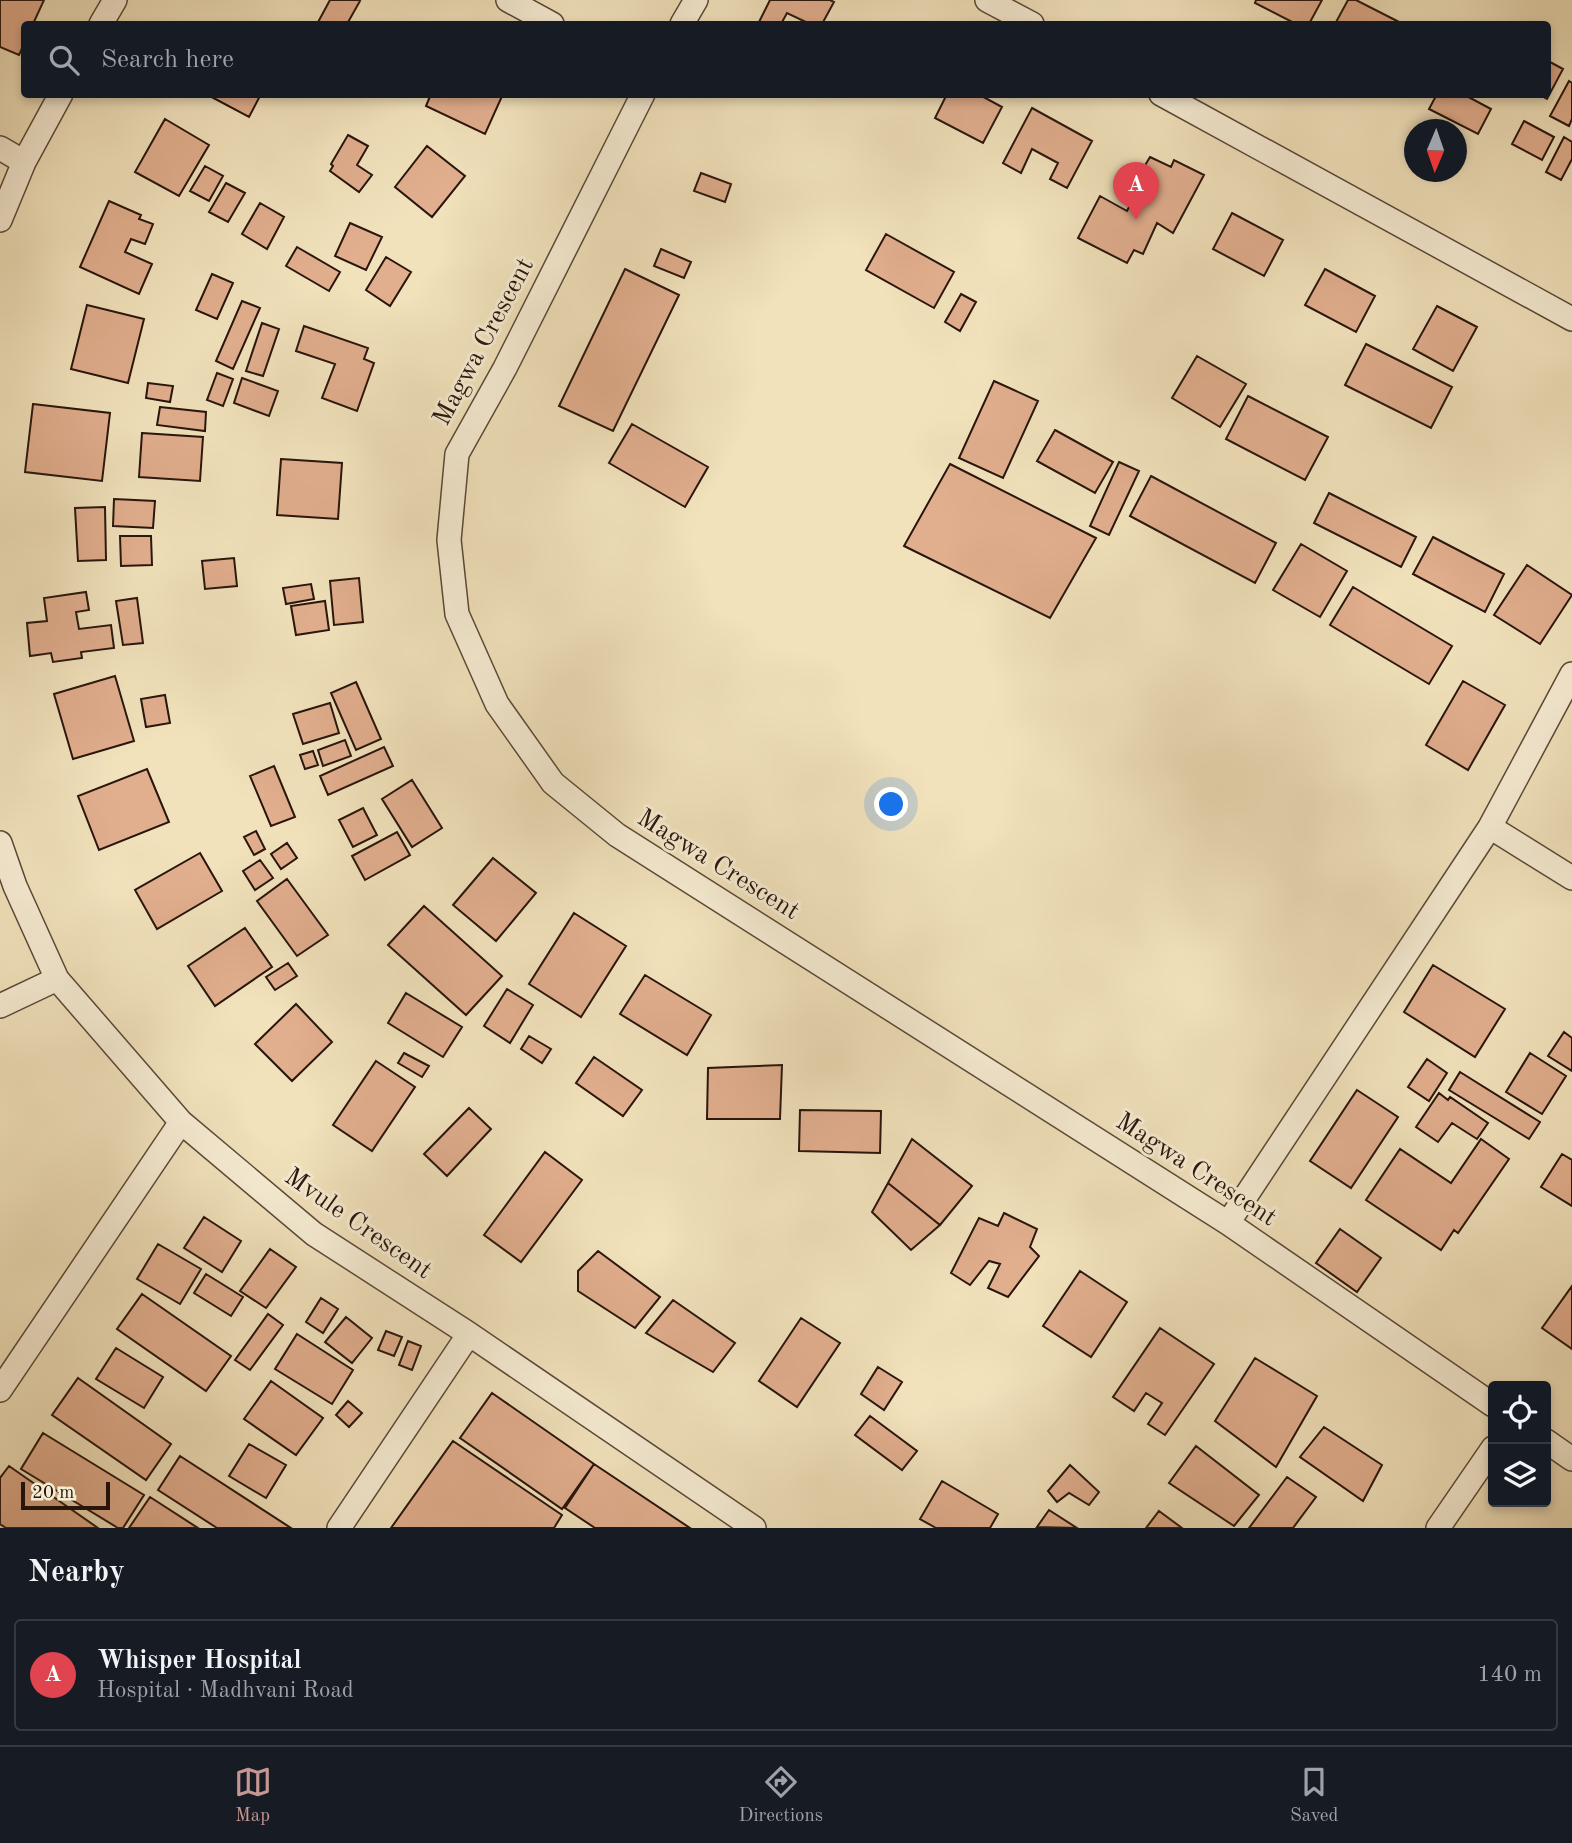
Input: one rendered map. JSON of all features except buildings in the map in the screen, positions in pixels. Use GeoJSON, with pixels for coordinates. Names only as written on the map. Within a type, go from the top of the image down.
{"type":"FeatureCollection","features":[{"type":"Feature","properties":{"kind":"street"},"geometry":{"type":"LineString","coordinates":[[103,21],[115,0]]}},
{"type":"Feature","properties":{"kind":"street"},"geometry":{"type":"LineString","coordinates":[[508,0],[546,21]]}},
{"type":"Feature","properties":{"kind":"street"},"geometry":{"type":"LineString","coordinates":[[684,21],[696,0]]}},
{"type":"Feature","properties":{"kind":"street"},"geometry":{"type":"LineString","coordinates":[[987,0],[1026,21]]}},
{"type":"Feature","properties":{"kind":"street"},"geometry":{"type":"LineString","coordinates":[[0,220],[24,162],[59,98]]}},
{"type":"Feature","properties":{"kind":"street","name":"Magwa Crescent"},"geometry":{"type":"LineString","coordinates":[[641,98],[505,368],[457,454],[450,540],[457,614],[497,704],[553,783],[617,835],[1228,1223],[1488,1402]]}},
{"type":"Feature","properties":{"kind":"street"},"geometry":{"type":"LineString","coordinates":[[1168,98],[1572,318]]}},
{"type":"Feature","properties":{"kind":"street"},"geometry":{"type":"LineString","coordinates":[[0,148],[24,162]]}},
{"type":"Feature","properties":{"kind":"street"},"geometry":{"type":"LineString","coordinates":[[1228,1223],[1490,827],[1572,674]]}},
{"type":"Feature","properties":{"kind":"street"},"geometry":{"type":"LineString","coordinates":[[1490,827],[1572,878]]}},
{"type":"Feature","properties":{"kind":"street","name":"Mvule Crescent"},"geometry":{"type":"LineString","coordinates":[[0,843],[15,886],[57,979],[180,1122],[314,1234],[469,1334],[754,1528]]}},
{"type":"Feature","properties":{"kind":"street"},"geometry":{"type":"LineString","coordinates":[[0,1006],[57,979]]}},
{"type":"Feature","properties":{"kind":"street"},"geometry":{"type":"LineString","coordinates":[[0,1390],[180,1122]]}},
{"type":"Feature","properties":{"kind":"street"},"geometry":{"type":"LineString","coordinates":[[339,1528],[469,1334]]}},
{"type":"Feature","properties":{"kind":"street"},"geometry":{"type":"LineString","coordinates":[[1550,1444],[1572,1459]]}},
{"type":"Feature","properties":{"kind":"street"},"geometry":{"type":"LineString","coordinates":[[1438,1528],[1488,1455]]}},
{"type":"Feature","properties":{"kind":"place","name":"Whisper Hospital"},"geometry":{"type":"Point","coordinates":[1136,220]}}]}
